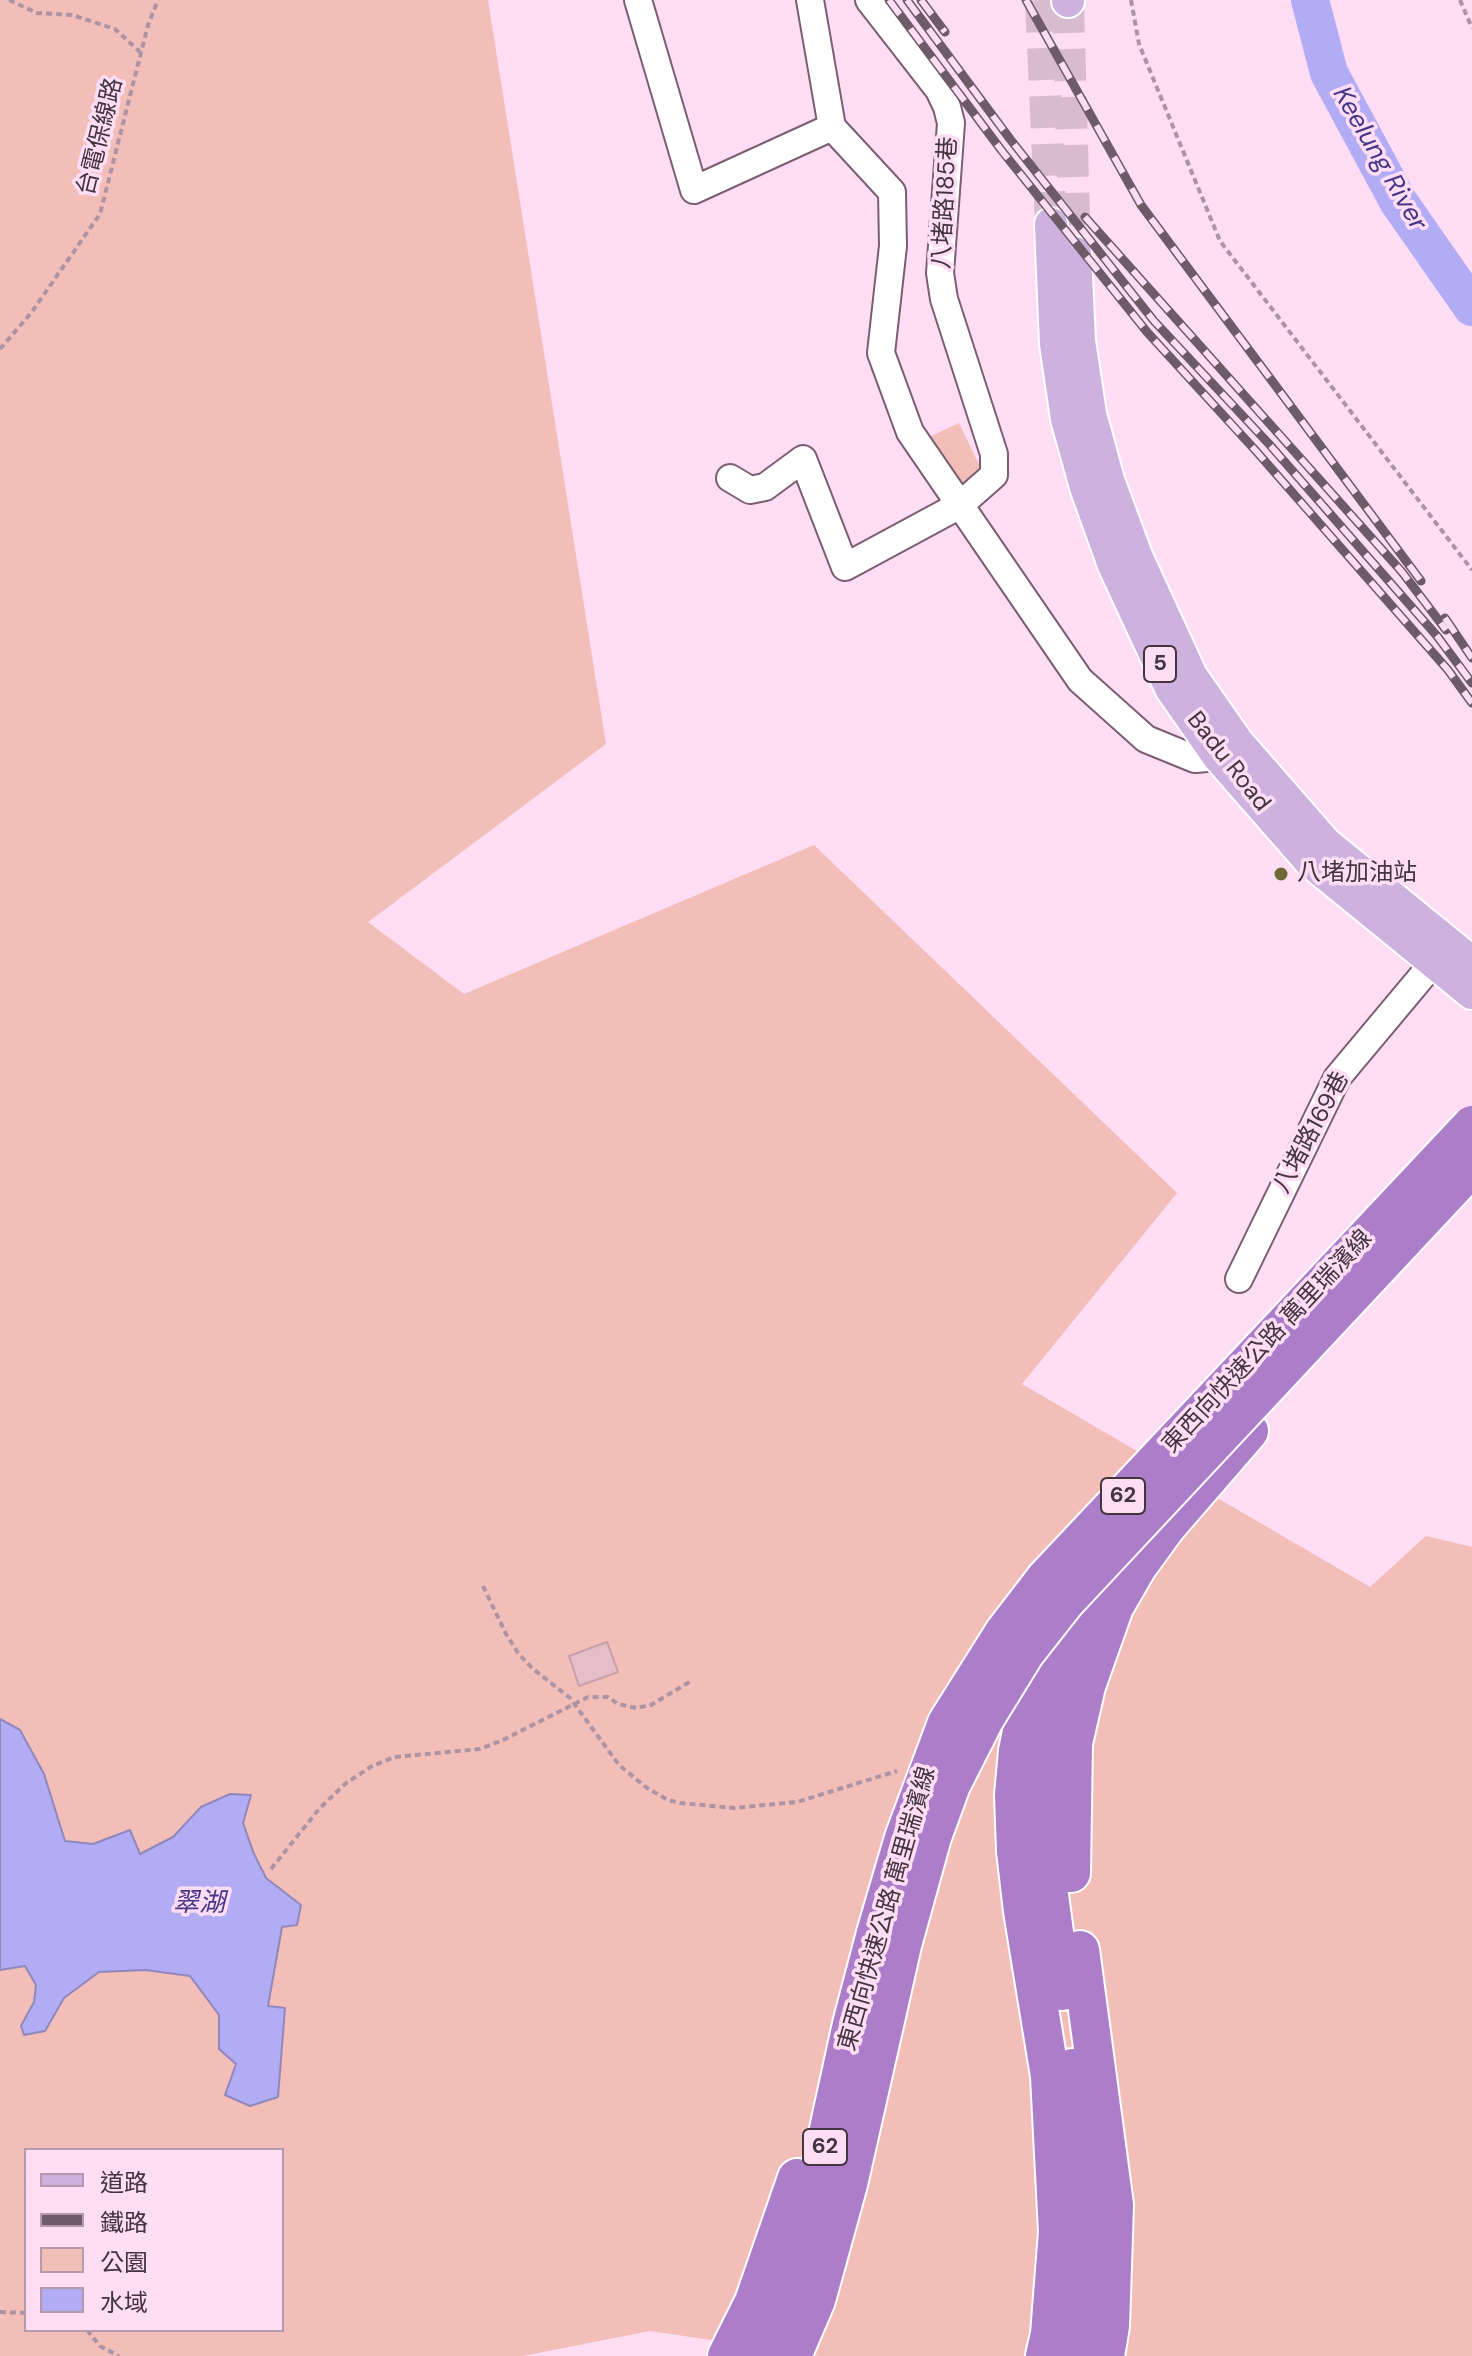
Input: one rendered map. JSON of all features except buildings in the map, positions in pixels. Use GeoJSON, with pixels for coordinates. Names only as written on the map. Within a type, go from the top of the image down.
{"type":"FeatureCollection","features":[{"type":"Feature","properties":{"kind":"highway"},"geometry":{"type":"LineString","coordinates":[[1074,2356],[1085,2259],[1080,2124],[1045,1866],[1043,1761],[1054,1694],[1088,1603],[1114,1546],[1143,1499],[1162,1453],[1472,1104]]}},
{"type":"Feature","properties":{"kind":"highway","name":"東西向快速公路 萬里瑞濱線"},"geometry":{"type":"LineString","coordinates":[[792,2356],[816,2300],[848,2184],[904,1838],[947,1723],[1005,1631],[1045,1579],[1472,1125]]}},
{"type":"Feature","properties":{"kind":"highway"},"geometry":{"type":"LineString","coordinates":[[1045,2356],[1050,2334],[1058,2232],[1050,2076],[1016,1851],[1014,1795],[1018,1751],[1042,1651],[1084,1555],[1114,1498],[1472,1142]]}},
{"type":"Feature","properties":{"kind":"highway"},"geometry":{"type":"LineString","coordinates":[[1105,2356],[1110,2326],[1114,2205],[1071,1878],[1073,1743],[1079,1710],[1106,1628],[1124,1588],[1166,1527],[1462,1177]]}},
{"type":"Feature","properties":{"kind":"highway","name":"東西向快速公路 萬里瑞濱線"},"geometry":{"type":"LineString","coordinates":[[760,2356],[800,2262],[852,2024],[951,1785],[985,1718],[1025,1653],[1065,1602],[1462,1177]]}},
{"type":"Feature","properties":{"kind":"highway"},"geometry":{"type":"LineString","coordinates":[[727,2356],[754,2302],[852,2024]]}},
{"type":"Feature","properties":{"kind":"main road","name":"Badu Road"},"geometry":{"type":"LineString","coordinates":[[1051,224],[1056,344],[1067,419],[1086,487],[1114,565],[1171,688],[1228,750],[1326,844],[1472,963]]}},
{"type":"Feature","properties":{"kind":"main road","name":"Badu Road"},"geometry":{"type":"LineString","coordinates":[[1075,253],[1079,341],[1090,414],[1108,480],[1136,556],[1228,750],[1310,861],[1472,993]]}},
{"type":"Feature","properties":{"kind":"street"},"geometry":{"type":"LineString","coordinates":[[638,0],[694,190],[832,127]]}},
{"type":"Feature","properties":{"kind":"street"},"geometry":{"type":"LineString","coordinates":[[810,0],[832,127],[892,192],[893,246],[881,353],[910,432],[1080,680],[1146,739],[1195,759],[1228,750]]}},
{"type":"Feature","properties":{"kind":"street","name":"八堵路185巷"},"geometry":{"type":"LineString","coordinates":[[730,478],[750,490],[765,487],[803,459],[845,567],[960,505],[994,475],[994,454],[944,299],[940,273],[951,123],[947,107],[939,90],[869,0]]}},
{"type":"Feature","properties":{"kind":"street","name":"八堵路169巷"},"geometry":{"type":"LineString","coordinates":[[1239,1279],[1337,1078],[1434,962]]}},
{"type":"Feature","properties":{"kind":"path"},"geometry":{"type":"LineString","coordinates":[[9,0],[37,13],[72,15],[115,29],[140,54]]}},
{"type":"Feature","properties":{"kind":"path","name":"台電保線路"},"geometry":{"type":"LineString","coordinates":[[0,349],[31,313],[100,214],[140,54],[158,0]]}},
{"type":"Feature","properties":{"kind":"path"},"geometry":{"type":"LineString","coordinates":[[1131,0],[1139,44],[1220,241],[1472,570]]}},
{"type":"Feature","properties":{"kind":"path"},"geometry":{"type":"LineString","coordinates":[[1460,0],[1472,28]]}},
{"type":"Feature","properties":{"kind":"path"},"geometry":{"type":"LineString","coordinates":[[483,1586],[518,1653],[575,1703],[619,1765],[647,1788],[680,1803],[734,1808],[797,1802],[897,1771]]}},
{"type":"Feature","properties":{"kind":"path"},"geometry":{"type":"LineString","coordinates":[[271,1869],[319,1809],[345,1784],[372,1766],[395,1757],[480,1749],[575,1703],[598,1696],[636,1708],[651,1705],[691,1681]]}},
{"type":"Feature","properties":{"kind":"path"},"geometry":{"type":"LineString","coordinates":[[0,2312],[24,2313]]}},
{"type":"Feature","properties":{"kind":"path"},"geometry":{"type":"LineString","coordinates":[[89,2332],[100,2346],[119,2356]]}},
{"type":"Feature","properties":{"kind":"green space"},"geometry":{"type":"Polygon","coordinates":[[[0,0],[488,0],[606,744],[368,922],[464,994],[814,845],[1177,1193],[1022,1384],[1370,1587],[1426,1536],[1472,1547],[1472,2356],[820,2356],[650,2331],[523,2356],[0,2356],[0,0]]]}},
{"type":"Feature","properties":{"kind":"green space"},"geometry":{"type":"Polygon","coordinates":[[[959,423],[983,473],[949,489],[925,439],[959,423]]]}},
{"type":"Feature","properties":{"kind":"water","name":"翠湖"},"geometry":{"type":"Polygon","coordinates":[[[0,1719],[20,1730],[44,1774],[65,1841],[93,1844],[130,1830],[140,1854],[173,1837],[201,1807],[230,1794],[251,1795],[243,1823],[254,1854],[266,1878],[301,1905],[297,1925],[282,1927],[268,2006],[285,2008],[278,2097],[250,2106],[225,2095],[236,2064],[219,2049],[219,2015],[190,1976],[145,1970],[99,1972],[64,1998],[45,2031],[24,2035],[21,2026],[34,2002],[36,1985],[25,1966],[0,1970],[0,1719]]]}},
{"type":"Feature","properties":{"kind":"waterway","name":"Keelung River"},"geometry":{"type":"LineString","coordinates":[[1310,0],[1329,73],[1398,201],[1472,307]]}},
{"type":"Feature","properties":{"kind":"tunnel"},"geometry":{"type":"LineString","coordinates":[[1041,0],[1051,224]]}},
{"type":"Feature","properties":{"kind":"tunnel"},"geometry":{"type":"LineString","coordinates":[[1068,1],[1075,253]]}},
{"type":"Feature","properties":{"kind":"railway"},"geometry":{"type":"LineString","coordinates":[[889,0],[1002,151],[1147,332],[1448,670],[1472,703]]}},
{"type":"Feature","properties":{"kind":"railway"},"geometry":{"type":"LineString","coordinates":[[907,0],[1010,139],[1154,321],[1269,444],[1437,636],[1472,683]]}},
{"type":"Feature","properties":{"kind":"railway"},"geometry":{"type":"LineString","coordinates":[[921,0],[945,32]]}},
{"type":"Feature","properties":{"kind":"railway"},"geometry":{"type":"LineString","coordinates":[[1026,0],[1141,205],[1421,581]]}},
{"type":"Feature","properties":{"kind":"railway"},"geometry":{"type":"LineString","coordinates":[[1085,217],[1402,572],[1446,630]]}},
{"type":"Feature","properties":{"kind":"railway"},"geometry":{"type":"LineString","coordinates":[[1445,618],[1472,658]]}},
{"type":"Feature","properties":{"kind":"place","name":"八堵加油站"},"geometry":{"type":"Point","coordinates":[1281,874]}}]}
